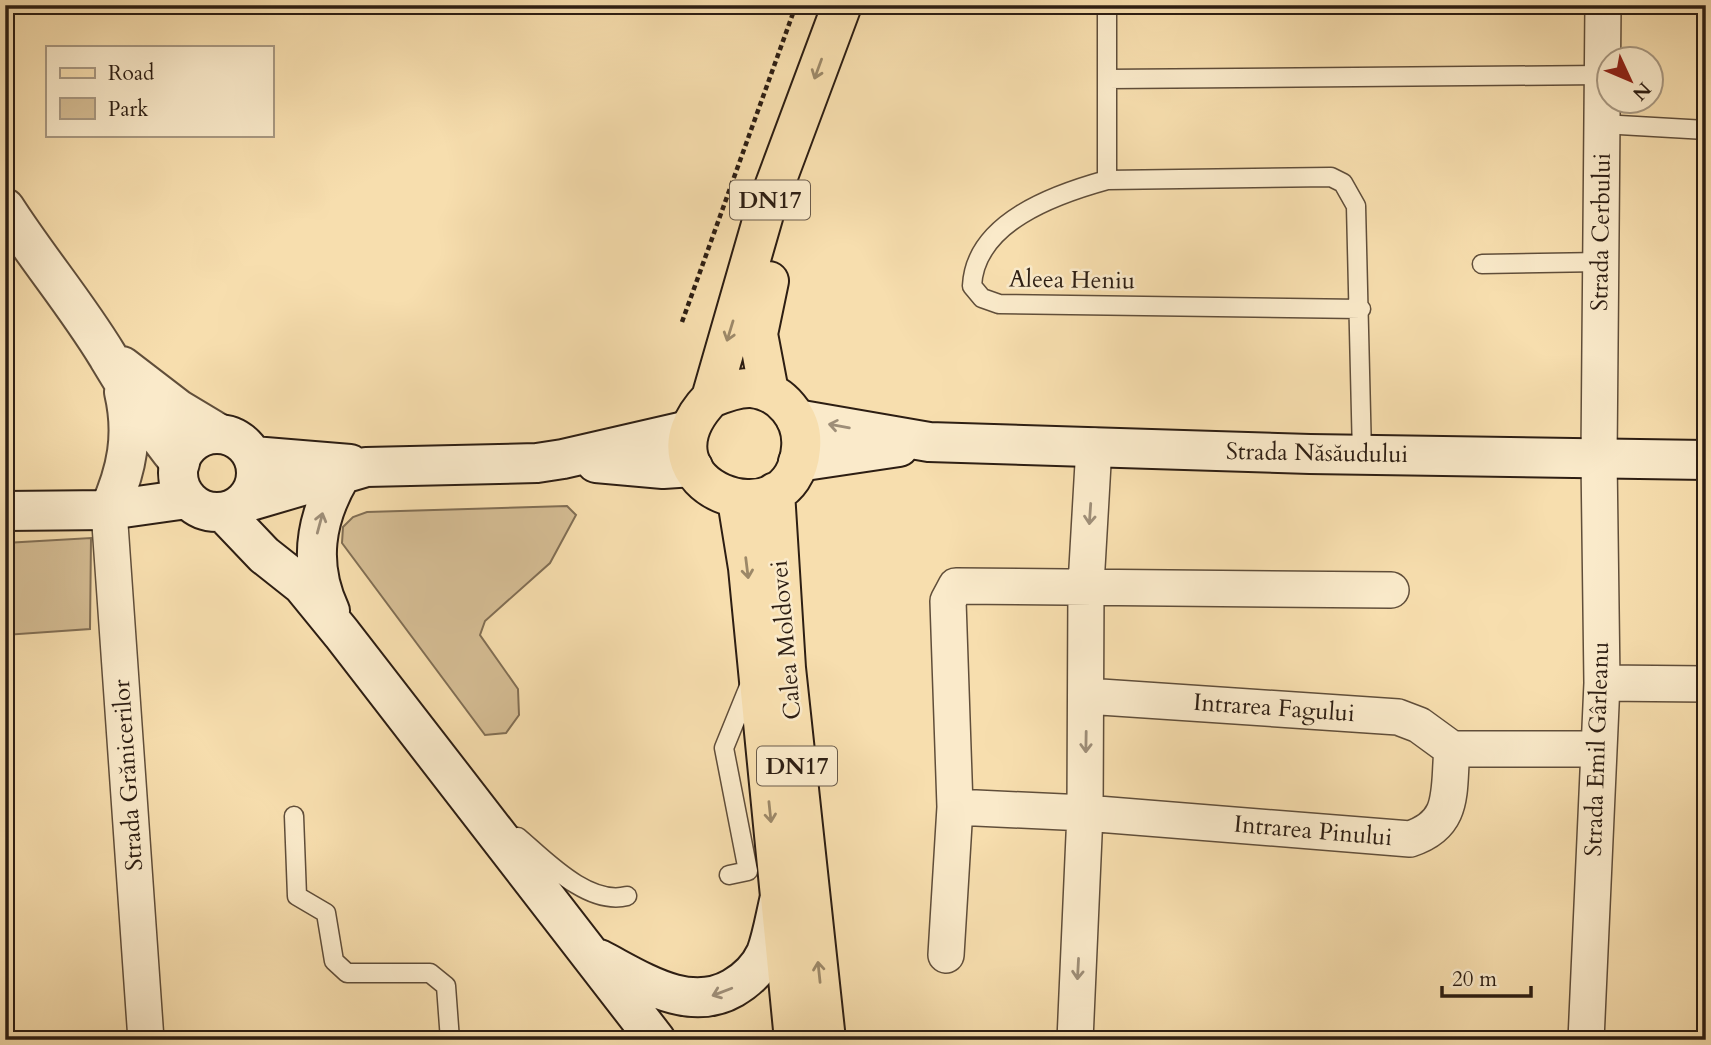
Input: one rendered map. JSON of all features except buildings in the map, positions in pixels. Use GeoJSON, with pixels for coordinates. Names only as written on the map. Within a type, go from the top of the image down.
{"type":"FeatureCollection","features":[{"type":"Feature","properties":{"kind":"main road","name":"DN17"},"geometry":{"type":"LineString","coordinates":[[689,429],[697,412],[710,398],[764,214],[842,5]]}},
{"type":"Feature","properties":{"kind":"main road","name":"DN17"},"geometry":{"type":"LineString","coordinates":[[769,392],[758,334],[764,299],[786,220],[870,5]]}},
{"type":"Feature","properties":{"kind":"main road"},"geometry":{"type":"LineString","coordinates":[[5,208],[114,369],[182,478],[197,508],[248,490],[353,471],[563,460],[663,469],[693,467]]}},
{"type":"Feature","properties":{"kind":"main road"},"geometry":{"type":"LineString","coordinates":[[114,369],[218,433],[244,444],[248,490],[264,555],[302,585],[342,634],[656,1040]]}},
{"type":"Feature","properties":{"kind":"main road"},"geometry":{"type":"LineString","coordinates":[[114,369],[129,415],[130,447],[114,508]]}},
{"type":"Feature","properties":{"kind":"main road"},"geometry":{"type":"LineString","coordinates":[[710,398],[730,390],[750,388],[769,392],[785,403],[796,419]]}},
{"type":"Feature","properties":{"kind":"main road","name":"DN17"},"geometry":{"type":"LineString","coordinates":[[787,477],[801,433],[796,419]]}},
{"type":"Feature","properties":{"kind":"main road","name":"Strada Năsăudului"},"geometry":{"type":"LineString","coordinates":[[796,419],[929,442],[1362,455],[1706,460]]}},
{"type":"Feature","properties":{"kind":"main road"},"geometry":{"type":"LineString","coordinates":[[563,460],[689,429],[688,448],[693,467],[711,488],[737,500],[757,499],[787,477]]}},
{"type":"Feature","properties":{"kind":"main road"},"geometry":{"type":"LineString","coordinates":[[182,478],[185,450],[194,441],[218,433]]}},
{"type":"Feature","properties":{"kind":"main road","name":"Strada Năsăudului"},"geometry":{"type":"LineString","coordinates":[[787,477],[929,442]]}},
{"type":"Feature","properties":{"kind":"main road"},"geometry":{"type":"LineString","coordinates":[[342,634],[319,585],[316,562],[320,519],[353,471]]}},
{"type":"Feature","properties":{"kind":"main road","name":"Calea Moldovei"},"geometry":{"type":"LineString","coordinates":[[787,477],[786,668],[826,1040]]}},
{"type":"Feature","properties":{"kind":"main road"},"geometry":{"type":"LineString","coordinates":[[5,511],[114,508],[182,478]]}},
{"type":"Feature","properties":{"kind":"main road","name":"Calea Moldovei"},"geometry":{"type":"LineString","coordinates":[[737,500],[748,568],[755,671],[794,1040]]}},
{"type":"Feature","properties":{"kind":"main road"},"geometry":{"type":"LineString","coordinates":[[590,954],[653,987],[692,1000],[721,995],[747,980],[765,954],[780,899]]}},
{"type":"Feature","properties":{"kind":"street","name":"Strada Cerbului"},"geometry":{"type":"LineString","coordinates":[[1602,46],[1603,5]]}},
{"type":"Feature","properties":{"kind":"street","name":"Strada Cerbului"},"geometry":{"type":"LineString","coordinates":[[1599,458],[1602,116]]}},
{"type":"Feature","properties":{"kind":"street"},"geometry":{"type":"LineString","coordinates":[[1075,1040],[1085,813],[1086,585],[1094,446]]}},
{"type":"Feature","properties":{"kind":"street","name":"Strada Emil Gârleanu"},"geometry":{"type":"LineString","coordinates":[[1586,1040],[1602,683],[1599,458]]}},
{"type":"Feature","properties":{"kind":"street","name":"Strada Grănicerilor"},"geometry":{"type":"LineString","coordinates":[[114,508],[146,1040]]}},
{"type":"Feature","properties":{"kind":"street"},"geometry":{"type":"LineString","coordinates":[[946,956],[955,807],[948,601],[956,586],[1086,585],[1391,590]]}},
{"type":"Feature","properties":{"kind":"street"},"geometry":{"type":"LineString","coordinates":[[1602,683],[1706,684]]}},
{"type":"Feature","properties":{"kind":"street","name":"Intrarea Fagului"},"geometry":{"type":"LineString","coordinates":[[1086,696],[1398,717],[1419,725],[1452,749]]}},
{"type":"Feature","properties":{"kind":"street"},"geometry":{"type":"LineString","coordinates":[[1452,749],[1599,749]]}},
{"type":"Feature","properties":{"kind":"street","name":"Intrarea Pinului"},"geometry":{"type":"LineString","coordinates":[[1085,813],[1410,839],[1426,834],[1440,824],[1446,806],[1452,749]]}},
{"type":"Feature","properties":{"kind":"street"},"geometry":{"type":"LineString","coordinates":[[955,807],[1085,813]]}},
{"type":"Feature","properties":{"kind":"lane"},"geometry":{"type":"LineString","coordinates":[[1107,5],[1107,180]]}},
{"type":"Feature","properties":{"kind":"lane"},"geometry":{"type":"LineString","coordinates":[[1107,79],[1596,75]]}},
{"type":"Feature","properties":{"kind":"lane"},"geometry":{"type":"LineString","coordinates":[[1602,124],[1706,130]]}},
{"type":"Feature","properties":{"kind":"lane","name":"Aleea Heniu"},"geometry":{"type":"LineString","coordinates":[[1361,309],[999,304],[982,298],[972,286],[972,272],[1004,226],[1034,205],[1066,191],[1107,180],[1331,177],[1343,183],[1356,206],[1361,309],[1362,455]]}},
{"type":"Feature","properties":{"kind":"lane"},"geometry":{"type":"LineString","coordinates":[[1482,264],[1601,262]]}},
{"type":"Feature","properties":{"kind":"lane"},"geometry":{"type":"LineString","coordinates":[[729,875],[748,871],[724,747],[755,671]]}},
{"type":"Feature","properties":{"kind":"lane"},"geometry":{"type":"LineString","coordinates":[[463,789],[572,884],[619,898],[627,896]]}},
{"type":"Feature","properties":{"kind":"lane"},"geometry":{"type":"LineString","coordinates":[[294,816],[297,896],[326,913],[334,961],[347,973],[430,973],[446,986],[450,1040]]}},
{"type":"Feature","properties":{"kind":"path"},"geometry":{"type":"LineString","coordinates":[[682,322],[796,5]]}},
{"type":"Feature","properties":{"kind":"green space"},"geometry":{"type":"Polygon","coordinates":[[[567,506],[576,515],[550,563],[485,621],[480,635],[518,689],[519,715],[506,733],[485,735],[342,543],[343,527],[353,517],[367,512],[567,506]]]}},
{"type":"Feature","properties":{"kind":"green space"},"geometry":{"type":"Polygon","coordinates":[[[91,538],[90,629],[5,635],[5,543],[91,538]]]}}]}
